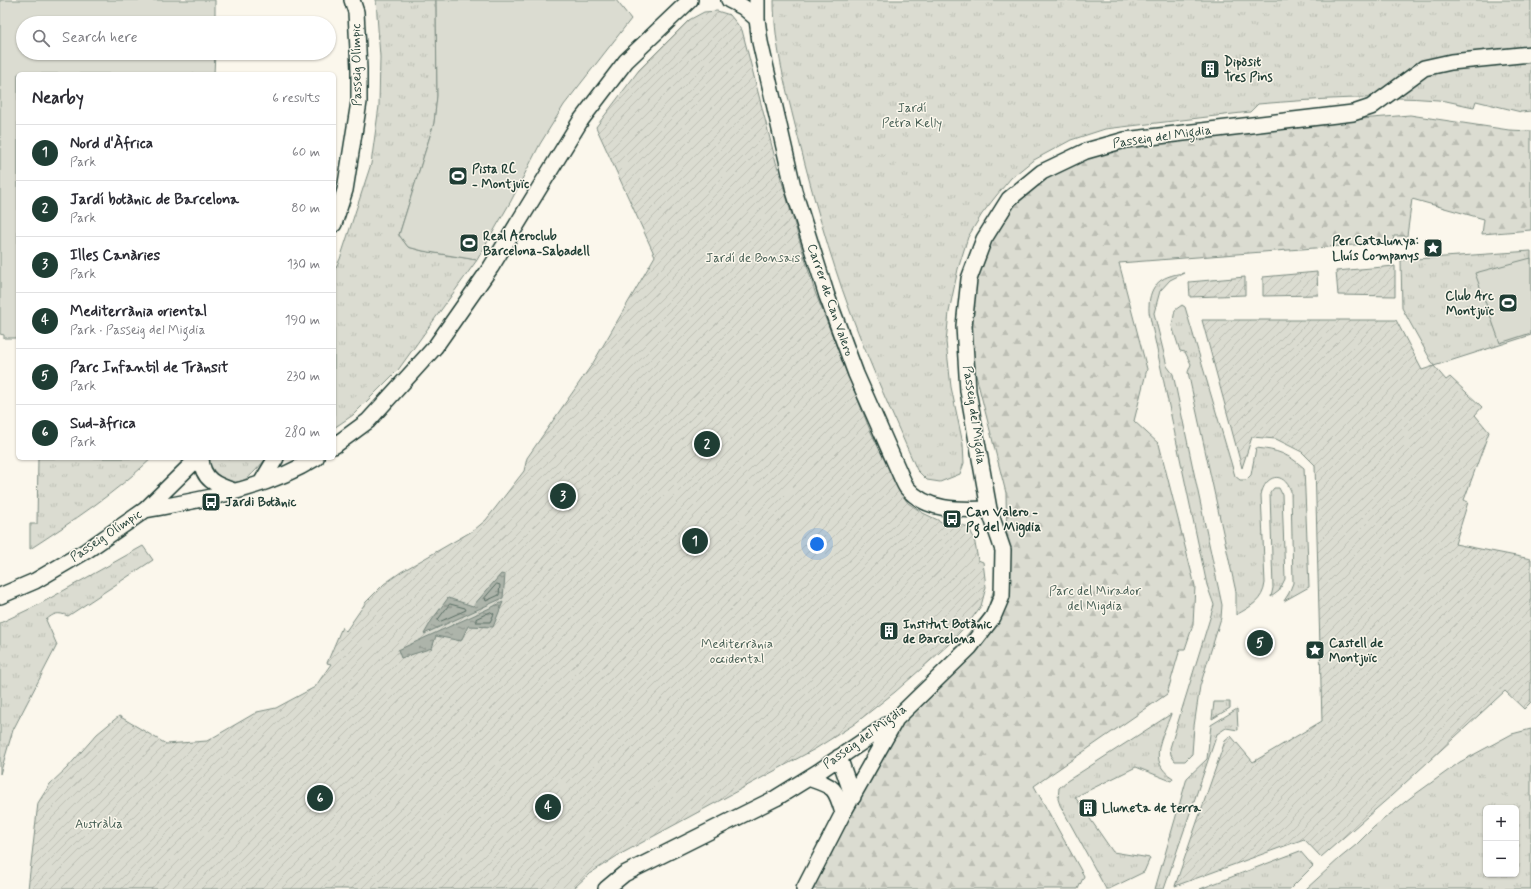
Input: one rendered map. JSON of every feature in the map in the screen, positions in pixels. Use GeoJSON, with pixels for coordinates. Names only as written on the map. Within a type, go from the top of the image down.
{"type":"FeatureCollection","features":[{"type":"Feature","properties":{"kind":"street","name":"Passeig Olímpic"},"geometry":{"type":"LineString","coordinates":[[336,217],[344,190],[359,102],[356,12],[352,0]]}},
{"type":"Feature","properties":{"kind":"street"},"geometry":{"type":"LineString","coordinates":[[336,444],[368,421],[435,347],[491,267],[581,120],[626,61],[690,0]]}},
{"type":"Feature","properties":{"kind":"street"},"geometry":{"type":"LineString","coordinates":[[729,0],[743,7],[757,19]]}},
{"type":"Feature","properties":{"kind":"street","name":"Carrer de Can Valero"},"geometry":{"type":"LineString","coordinates":[[757,0],[757,19],[760,42],[794,191],[827,296],[854,367],[900,474],[907,488],[919,498],[937,506],[953,510],[989,509]]}},
{"type":"Feature","properties":{"kind":"street","name":"Passeig del Migdia"},"geometry":{"type":"LineString","coordinates":[[606,889],[624,874],[776,798],[897,718],[970,647],[993,617],[1002,596],[1003,550],[989,509],[968,391],[964,326],[969,279],[984,239],[1009,199],[1042,172],[1086,151],[1125,140],[1353,113],[1371,107],[1424,68],[1451,62],[1531,54]]}},
{"type":"Feature","properties":{"kind":"street","name":"Passeig Olímpic"},"geometry":{"type":"LineString","coordinates":[[0,596],[35,581],[86,551],[145,510],[198,460]]}},
{"type":"Feature","properties":{"kind":"street"},"geometry":{"type":"LineString","coordinates":[[200,460],[202,467],[209,479],[234,492]]}},
{"type":"Feature","properties":{"kind":"street"},"geometry":{"type":"LineString","coordinates":[[261,483],[275,460]]}},
{"type":"Feature","properties":{"kind":"street"},"geometry":{"type":"LineString","coordinates":[[145,510],[224,495],[275,478],[312,460]]}},
{"type":"Feature","properties":{"kind":"street"},"geometry":{"type":"LineString","coordinates":[[804,889],[847,805],[897,718]]}},
{"type":"Feature","properties":{"kind":"street"},"geometry":{"type":"LineString","coordinates":[[839,757],[847,805]]}},
{"type":"Feature","properties":{"kind":"street"},"geometry":{"type":"LineString","coordinates":[[808,778],[826,784],[833,789],[847,805]]}},
{"type":"Feature","properties":{"kind":"green space"},"geometry":{"type":"Polygon","coordinates":[[[0,0],[215,0],[215,16],[16,16],[16,60],[215,60],[214,72],[16,72],[16,338],[4,338],[4,335],[0,334],[0,0]]]}},
{"type":"Feature","properties":{"kind":"green space"},"geometry":{"type":"Polygon","coordinates":[[[376,0],[436,0],[437,96],[434,123],[399,235],[408,247],[477,260],[398,370],[353,415],[336,427],[336,267],[340,259],[371,164],[379,106],[380,57],[376,0]]]}},
{"type":"Feature","properties":{"kind":"green space"},"geometry":{"type":"Polygon","coordinates":[[[436,0],[616,0],[631,19],[564,105],[540,144],[511,201],[477,260],[408,247],[399,235],[434,123],[437,96],[436,0]]]}},
{"type":"Feature","properties":{"kind":"green space","name":"Jardí Petra Kelly"},"geometry":{"type":"Polygon","coordinates":[[[774,0],[1531,0],[1531,111],[1521,112],[1476,101],[1474,107],[1442,101],[1393,98],[1326,99],[1258,104],[1250,112],[1105,129],[1071,140],[1032,161],[1011,178],[982,214],[968,237],[958,269],[949,312],[946,342],[951,387],[963,444],[964,463],[960,474],[940,482],[927,480],[917,470],[874,371],[842,290],[816,203],[786,86],[776,35],[774,0]]]}},
{"type":"Feature","properties":{"kind":"green space"},"geometry":{"type":"Polygon","coordinates":[[[717,11],[730,15],[742,30],[776,162],[815,292],[870,430],[899,490],[908,503],[923,513],[944,523],[963,525],[969,528],[974,538],[978,560],[983,562],[986,587],[981,606],[970,621],[948,645],[895,692],[853,725],[815,749],[617,856],[589,874],[573,889],[28,889],[38,803],[50,784],[67,768],[97,734],[119,716],[166,744],[207,741],[257,712],[276,708],[315,687],[331,664],[327,663],[342,627],[346,631],[366,602],[384,584],[401,572],[474,530],[486,520],[524,471],[527,458],[593,363],[655,256],[596,127],[639,70],[689,20],[704,12],[717,11]]]}},
{"type":"Feature","properties":{"kind":"green space","name":"Parc del Mirador del Migdia"},"geometry":{"type":"Polygon","coordinates":[[[1410,115],[1509,130],[1531,131],[1531,230],[1482,234],[1484,219],[1412,199],[1407,236],[1394,236],[1393,242],[1119,263],[1147,369],[1134,421],[1159,444],[1195,586],[1193,625],[1185,649],[1180,649],[1167,694],[1034,786],[1084,876],[1078,889],[811,889],[897,718],[987,611],[1007,547],[1006,493],[973,364],[969,340],[975,283],[985,253],[998,225],[1018,201],[1041,180],[1086,155],[1131,145],[1410,115]]]}},
{"type":"Feature","properties":{"kind":"green space"},"geometry":{"type":"Polygon","coordinates":[[[1531,251],[1531,335],[1434,366],[1402,308],[1401,260],[1531,251]]]}},
{"type":"Feature","properties":{"kind":"green space","name":"Club Arc Montjuïc"},"geometry":{"type":"Polygon","coordinates":[[[1531,258],[1531,333],[1500,343],[1475,273],[1531,258]]]}},
{"type":"Feature","properties":{"kind":"green space"},"geometry":{"type":"Polygon","coordinates":[[[1395,266],[1395,296],[1338,295],[1336,271],[1395,266]]]}},
{"type":"Feature","properties":{"kind":"green space"},"geometry":{"type":"Polygon","coordinates":[[[1317,272],[1318,295],[1263,296],[1263,277],[1317,272]]]}},
{"type":"Feature","properties":{"kind":"green space"},"geometry":{"type":"Polygon","coordinates":[[[1184,273],[1170,280],[1160,291],[1154,313],[1167,366],[1173,374],[1222,605],[1221,618],[1200,686],[1194,726],[1192,754],[1185,761],[1175,761],[1171,755],[1170,748],[1214,605],[1207,585],[1149,312],[1151,295],[1157,284],[1175,274],[1184,273]]]}},
{"type":"Feature","properties":{"kind":"green space"},"geometry":{"type":"Polygon","coordinates":[[[1245,277],[1245,295],[1190,297],[1189,282],[1245,277]]]}},
{"type":"Feature","properties":{"kind":"green space"},"geometry":{"type":"Polygon","coordinates":[[[1182,305],[1185,307],[1235,476],[1240,480],[1246,480],[1251,475],[1256,448],[1271,450],[1288,456],[1304,468],[1309,587],[1284,601],[1293,583],[1291,491],[1288,484],[1284,480],[1279,478],[1270,479],[1263,488],[1261,495],[1264,589],[1259,599],[1255,603],[1236,615],[1236,592],[1188,372],[1191,364],[1185,352],[1180,351],[1172,326],[1175,310],[1182,305]]]}},
{"type":"Feature","properties":{"kind":"green space"},"geometry":{"type":"Polygon","coordinates":[[[1202,320],[1396,320],[1422,370],[1434,366],[1446,380],[1450,377],[1482,407],[1475,415],[1489,432],[1464,500],[1468,502],[1455,544],[1531,559],[1531,702],[1524,709],[1505,691],[1391,796],[1321,857],[1304,839],[1175,886],[1225,741],[1231,736],[1253,762],[1322,721],[1315,465],[1302,452],[1276,439],[1252,437],[1242,468],[1202,320]]]}},
{"type":"Feature","properties":{"kind":"green space"},"geometry":{"type":"Polygon","coordinates":[[[38,460],[150,460],[108,495],[30,549],[30,524],[37,524],[38,460]]]}},
{"type":"Feature","properties":{"kind":"green space"},"geometry":{"type":"Polygon","coordinates":[[[265,460],[247,478],[238,482],[232,482],[222,478],[208,461],[265,460]]]}},
{"type":"Feature","properties":{"kind":"green space"},"geometry":{"type":"Polygon","coordinates":[[[1274,488],[1279,488],[1282,494],[1285,579],[1279,591],[1271,597],[1273,588],[1270,493],[1274,488]]]}},
{"type":"Feature","properties":{"kind":"green space"},"geometry":{"type":"Polygon","coordinates":[[[143,546],[153,560],[68,616],[56,614],[46,620],[57,645],[13,730],[0,774],[0,623],[38,605],[143,546]]]}},
{"type":"Feature","properties":{"kind":"green space"},"geometry":{"type":"Polygon","coordinates":[[[1214,702],[1230,702],[1230,708],[1212,719],[1214,702]]]}},
{"type":"Feature","properties":{"kind":"green space"},"geometry":{"type":"Polygon","coordinates":[[[1237,709],[1238,730],[1226,728],[1217,734],[1164,889],[1155,889],[1187,778],[1207,759],[1211,725],[1237,709]]]}},
{"type":"Feature","properties":{"kind":"green space"},"geometry":{"type":"Polygon","coordinates":[[[1171,714],[1161,740],[1158,757],[1165,772],[1173,778],[1171,781],[1136,767],[1075,797],[1113,852],[1150,858],[1144,872],[1109,889],[1106,889],[1060,805],[1058,799],[1059,788],[1067,781],[1171,714]]]}},
{"type":"Feature","properties":{"kind":"green space"},"geometry":{"type":"Polygon","coordinates":[[[1531,729],[1531,889],[1306,889],[1374,827],[1410,798],[1460,762],[1512,734],[1531,729]]]}},
{"type":"Feature","properties":{"kind":"green space"},"geometry":{"type":"Polygon","coordinates":[[[1300,851],[1313,866],[1290,889],[1200,889],[1300,851]]]}},
{"type":"Feature","properties":{"kind":"water"},"geometry":{"type":"Polygon","coordinates":[[[501,574],[505,575],[503,598],[424,634],[448,598],[473,606],[501,574]]]}},
{"type":"Feature","properties":{"kind":"water"},"geometry":{"type":"Polygon","coordinates":[[[503,602],[493,627],[468,626],[461,641],[436,636],[432,648],[401,658],[398,650],[503,602]]]}},
{"type":"Feature","properties":{"kind":"place","name":"Dipòsit Tres Pins"},"geometry":{"type":"Point","coordinates":[1210,69]}},
{"type":"Feature","properties":{"kind":"place","name":"Pista RC - Montjuïc"},"geometry":{"type":"Point","coordinates":[458,176]}},
{"type":"Feature","properties":{"kind":"place","name":"Real Aeroclub Barcelona-Sabadell"},"geometry":{"type":"Point","coordinates":[469,243]}},
{"type":"Feature","properties":{"kind":"place","name":"Per Catalunya: Lluís Companys"},"geometry":{"type":"Point","coordinates":[1433,248]}},
{"type":"Feature","properties":{"kind":"place","name":"Club Arc Montjuïc"},"geometry":{"type":"Point","coordinates":[1508,303]}},
{"type":"Feature","properties":{"kind":"place","name":"Jardí botànic de Barcelona"},"geometry":{"type":"Point","coordinates":[707,444]}},
{"type":"Feature","properties":{"kind":"place","name":"Illes Canàries"},"geometry":{"type":"Point","coordinates":[563,496]}},
{"type":"Feature","properties":{"kind":"place","name":"Jardi Botànic"},"geometry":{"type":"Point","coordinates":[211,502]}},
{"type":"Feature","properties":{"kind":"place","name":"Can Valero - Pg del Migdia"},"geometry":{"type":"Point","coordinates":[952,519]}},
{"type":"Feature","properties":{"kind":"place","name":"Nord d'Àfrica"},"geometry":{"type":"Point","coordinates":[695,541]}},
{"type":"Feature","properties":{"kind":"place","name":"Institut Botànic de Barcelona"},"geometry":{"type":"Point","coordinates":[889,631]}},
{"type":"Feature","properties":{"kind":"place","name":"Parc Infantil de Trànsit"},"geometry":{"type":"Point","coordinates":[1260,643]}},
{"type":"Feature","properties":{"kind":"place","name":"Castell de Montjuïc"},"geometry":{"type":"Point","coordinates":[1315,650]}},
{"type":"Feature","properties":{"kind":"place","name":"Sud-àfrica"},"geometry":{"type":"Point","coordinates":[320,798]}},
{"type":"Feature","properties":{"kind":"place","name":"Mediterrània oriental"},"geometry":{"type":"Point","coordinates":[548,807]}},
{"type":"Feature","properties":{"kind":"place","name":"Lluneta de terra"},"geometry":{"type":"Point","coordinates":[1088,808]}},
{"type":"Feature","properties":{"kind":"park label","name":"Jardí de Bonsais"},"geometry":{"type":"Point","coordinates":[753,258]}},
{"type":"Feature","properties":{"kind":"park label","name":"Mediterrània occidental"},"geometry":{"type":"Point","coordinates":[737,652]}},
{"type":"Feature","properties":{"kind":"park label","name":"Austràlia"},"geometry":{"type":"Point","coordinates":[99,824]}}]}
